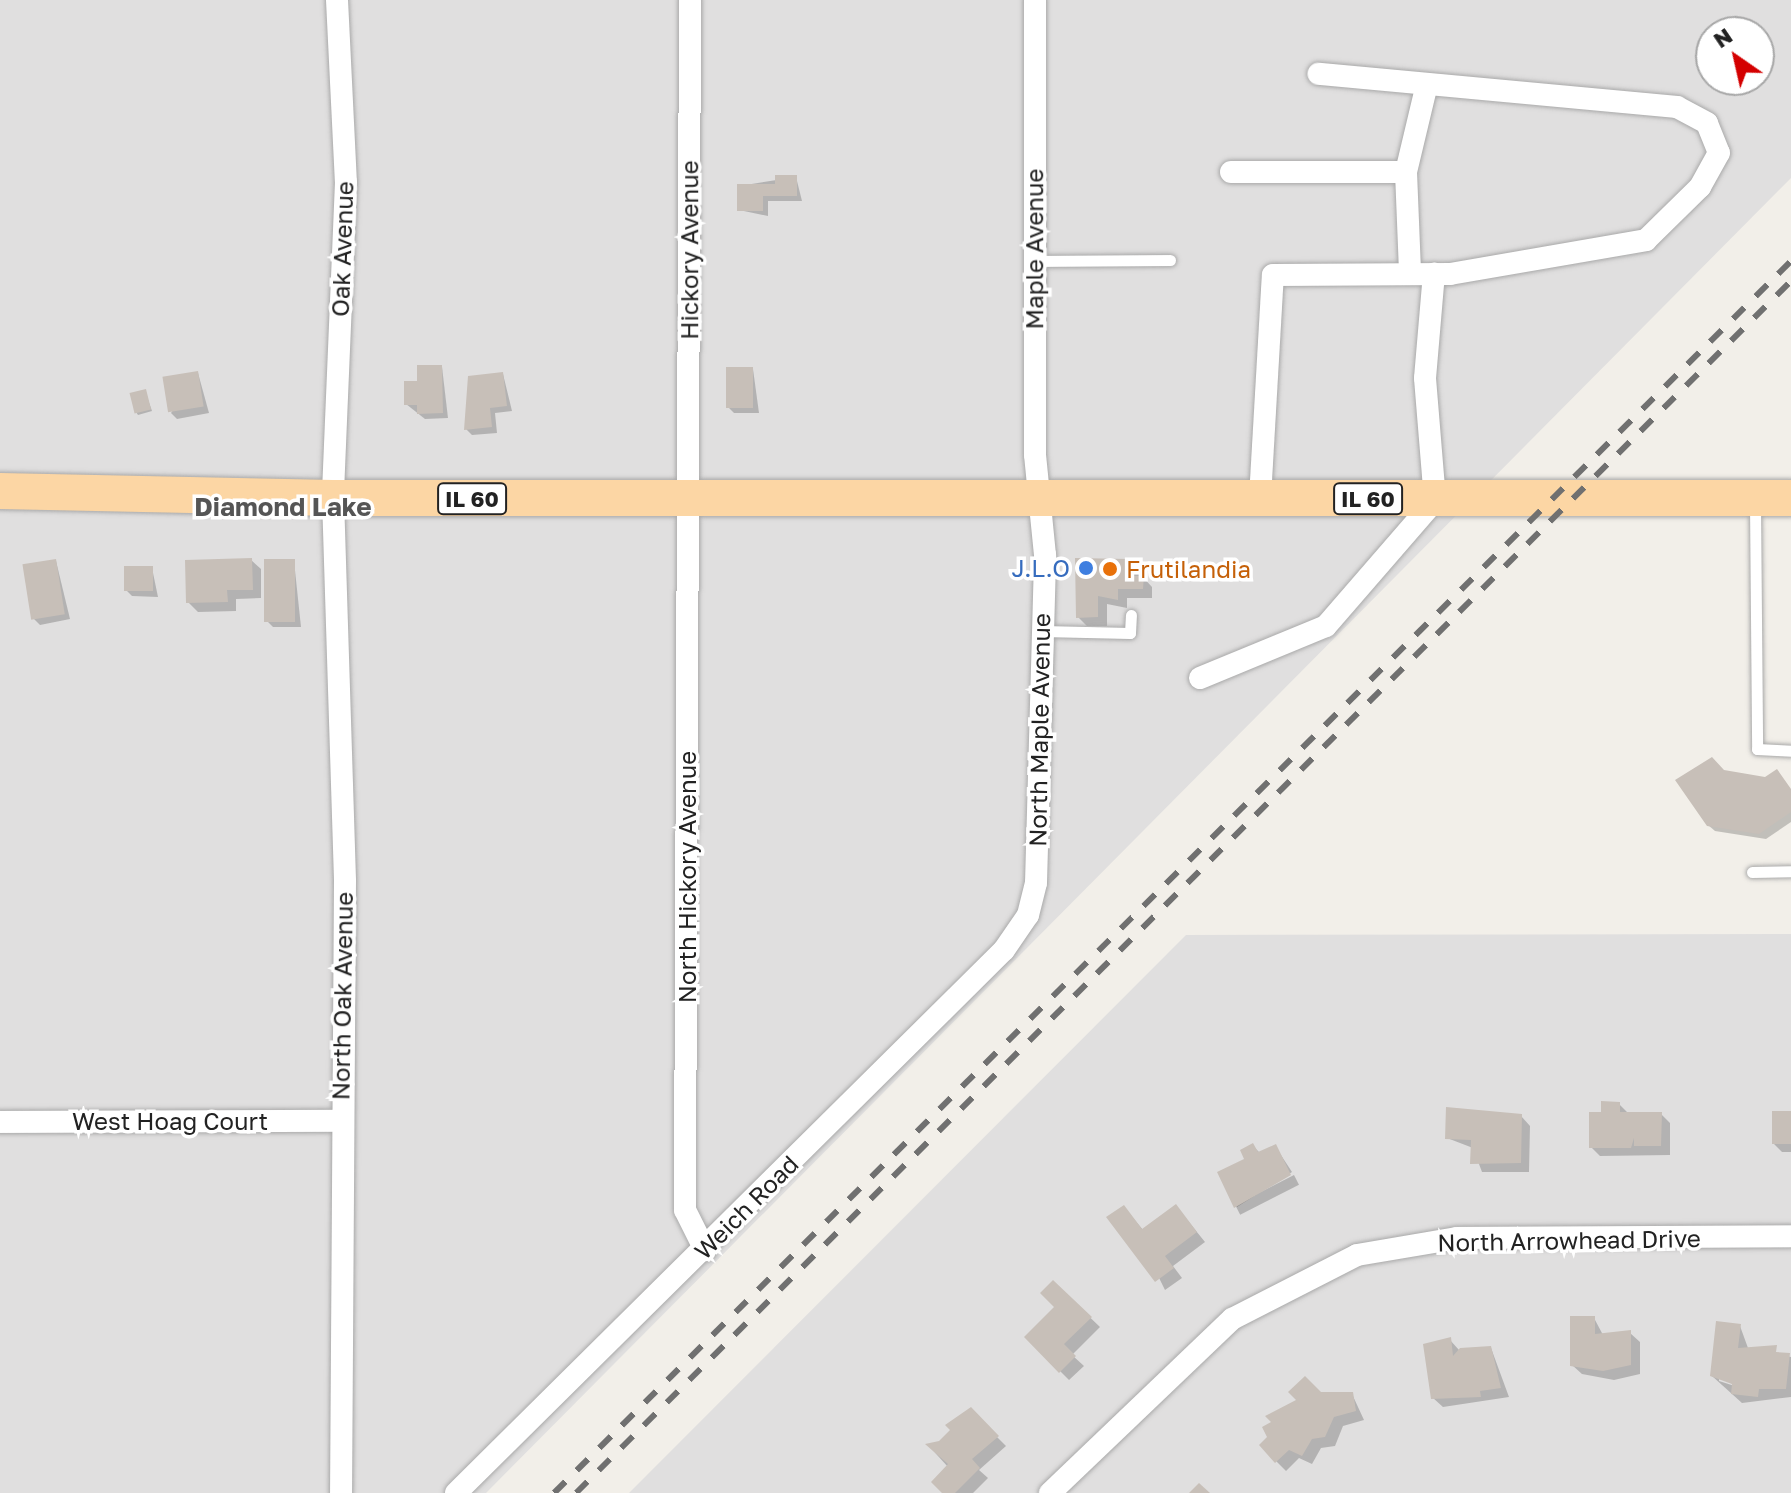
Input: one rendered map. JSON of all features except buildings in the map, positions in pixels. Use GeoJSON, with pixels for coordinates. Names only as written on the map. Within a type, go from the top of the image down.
{"type":"FeatureCollection","features":[{"type":"Feature","properties":{"kind":"main road","name":"IL 60"},"geometry":{"type":"LineString","coordinates":[[0,491],[333,498],[1791,498]]}},
{"type":"Feature","properties":{"kind":"street","name":"Oak Avenue"},"geometry":{"type":"LineString","coordinates":[[333,498],[346,182],[337,0]]}},
{"type":"Feature","properties":{"kind":"street","name":"Hickory Avenue"},"geometry":{"type":"LineString","coordinates":[[690,0],[690,499]]}},
{"type":"Feature","properties":{"kind":"street","name":"Maple Avenue"},"geometry":{"type":"LineString","coordinates":[[1035,0],[1037,497]]}},
{"type":"Feature","properties":{"kind":"street"},"geometry":{"type":"LineString","coordinates":[[1260,498],[1273,275],[1434,273],[1646,240],[1700,187],[1719,153],[1707,123],[1677,107],[1426,88],[1319,74]]}},
{"type":"Feature","properties":{"kind":"street"},"geometry":{"type":"LineString","coordinates":[[1410,272],[1406,172],[1426,88]]}},
{"type":"Feature","properties":{"kind":"street"},"geometry":{"type":"LineString","coordinates":[[1231,172],[1406,172]]}},
{"type":"Feature","properties":{"kind":"street"},"geometry":{"type":"LineString","coordinates":[[1200,678],[1326,626],[1435,500],[1425,378],[1434,273]]}},
{"type":"Feature","properties":{"kind":"street","name":"North Maple Avenue"},"geometry":{"type":"LineString","coordinates":[[1028,915],[1036,883],[1045,555],[1037,497]]}},
{"type":"Feature","properties":{"kind":"street","name":"North Oak Avenue"},"geometry":{"type":"LineString","coordinates":[[333,498],[345,881],[339,1121],[341,1493]]}},
{"type":"Feature","properties":{"kind":"street","name":"North Hickory Avenue"},"geometry":{"type":"LineString","coordinates":[[690,499],[685,1210],[705,1250]]}},
{"type":"Feature","properties":{"kind":"street","name":"Weich Road"},"geometry":{"type":"LineString","coordinates":[[456,1493],[705,1250],[1004,950],[1028,915]]}},
{"type":"Feature","properties":{"kind":"street","name":"West Hoag Court"},"geometry":{"type":"LineString","coordinates":[[0,1122],[339,1121]]}},
{"type":"Feature","properties":{"kind":"street","name":"North Arrowhead Drive"},"geometry":{"type":"LineString","coordinates":[[1050,1493],[1232,1319],[1357,1255],[1457,1238],[1791,1236]]}},
{"type":"Feature","properties":{"kind":"lane"},"geometry":{"type":"LineString","coordinates":[[1034,261],[1170,260]]}},
{"type":"Feature","properties":{"kind":"lane"},"geometry":{"type":"LineString","coordinates":[[1755,497],[1757,749],[1791,751]]}},
{"type":"Feature","properties":{"kind":"lane"},"geometry":{"type":"LineString","coordinates":[[1041,631],[1130,633],[1131,615]]}},
{"type":"Feature","properties":{"kind":"lane"},"geometry":{"type":"LineString","coordinates":[[1752,872],[1791,871]]}},
{"type":"Feature","properties":{"kind":"shaded area"},"geometry":{"type":"Polygon","coordinates":[[[0,0],[1791,0],[1791,178],[486,1493],[0,1493],[0,0]]]}},
{"type":"Feature","properties":{"kind":"shaded area"},"geometry":{"type":"Polygon","coordinates":[[[1791,934],[1791,1493],[629,1493],[1186,935],[1791,934]]]}},
{"type":"Feature","properties":{"kind":"railway"},"geometry":{"type":"LineString","coordinates":[[554,1493],[1791,261]]}},
{"type":"Feature","properties":{"kind":"railway"},"geometry":{"type":"LineString","coordinates":[[576,1493],[1791,281]]}},
{"type":"Feature","properties":{"kind":"place","name":"J.L.O"},"geometry":{"type":"Point","coordinates":[1086,568]}},
{"type":"Feature","properties":{"kind":"place","name":"Frutilandia"},"geometry":{"type":"Point","coordinates":[1110,569]}},
{"type":"Feature","properties":{"kind":"district","name":"Diamond Lake"},"geometry":{"type":"Point","coordinates":[283,507]}}]}
